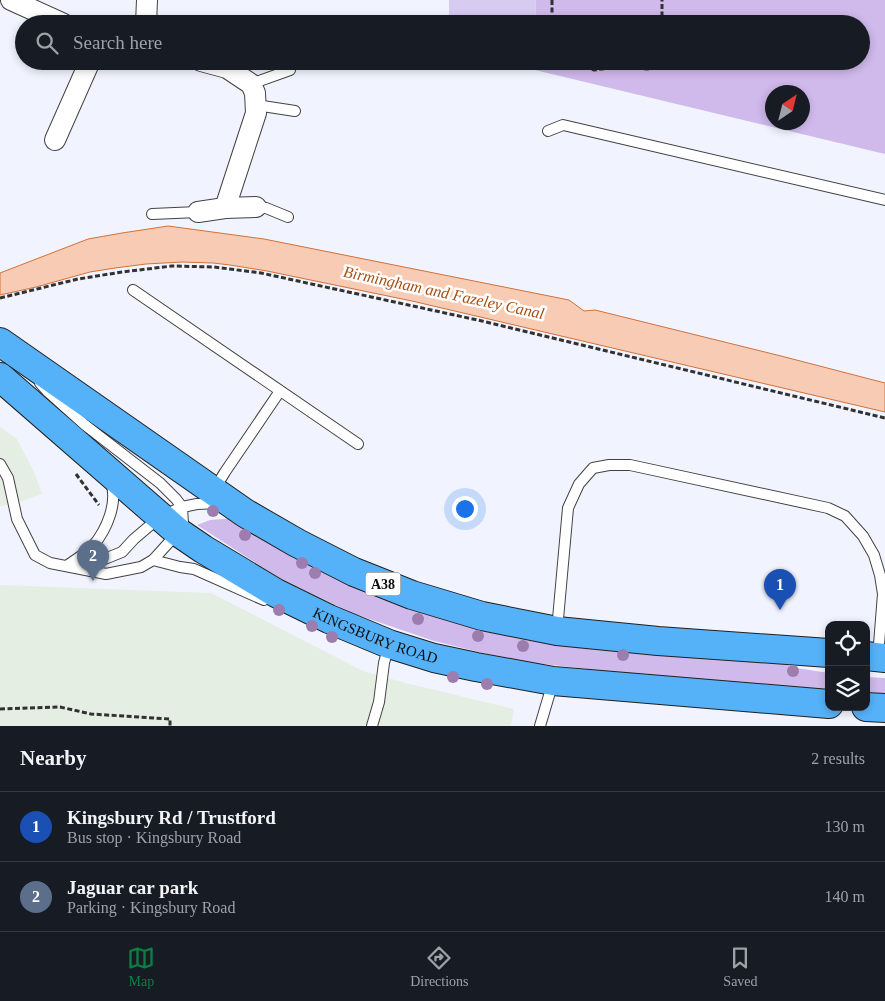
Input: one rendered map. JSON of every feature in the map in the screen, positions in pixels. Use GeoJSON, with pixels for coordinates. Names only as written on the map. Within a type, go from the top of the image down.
{"type":"FeatureCollection","features":[{"type":"Feature","properties":{"kind":"highway","name":"A38"},"geometry":{"type":"LineString","coordinates":[[10,349],[245,513],[354,572],[412,595],[482,616],[557,631],[658,641],[825,653]]}},
{"type":"Feature","properties":{"kind":"highway","name":"KINGSBURY ROAD"},"geometry":{"type":"LineString","coordinates":[[0,376],[108,471],[173,519],[203,550],[316,619],[442,660],[476,668],[553,681],[825,704]]}},
{"type":"Feature","properties":{"kind":"highway"},"geometry":{"type":"LineString","coordinates":[[870,707],[885,708]]}},
{"type":"Feature","properties":{"kind":"street"},"geometry":{"type":"LineString","coordinates":[[12,0],[44,15]]}},
{"type":"Feature","properties":{"kind":"street"},"geometry":{"type":"LineString","coordinates":[[146,15],[147,0]]}},
{"type":"Feature","properties":{"kind":"street"},"geometry":{"type":"LineString","coordinates":[[55,140],[86,70]]}},
{"type":"Feature","properties":{"kind":"street"},"geometry":{"type":"LineString","coordinates":[[225,208],[256,113],[255,93],[251,84],[231,70]]}},
{"type":"Feature","properties":{"kind":"street"},"geometry":{"type":"LineString","coordinates":[[198,212],[225,208],[256,207]]}},
{"type":"Feature","properties":{"kind":"lane"},"geometry":{"type":"LineString","coordinates":[[251,84],[290,70]]}},
{"type":"Feature","properties":{"kind":"lane"},"geometry":{"type":"LineString","coordinates":[[256,105],[295,111]]}},
{"type":"Feature","properties":{"kind":"lane"},"geometry":{"type":"LineString","coordinates":[[548,131],[563,125],[885,200]]}},
{"type":"Feature","properties":{"kind":"lane"},"geometry":{"type":"LineString","coordinates":[[256,207],[266,208],[288,217]]}},
{"type":"Feature","properties":{"kind":"lane"},"geometry":{"type":"LineString","coordinates":[[152,214],[198,212]]}},
{"type":"Feature","properties":{"kind":"lane"},"geometry":{"type":"LineString","coordinates":[[133,290],[358,444]]}},
{"type":"Feature","properties":{"kind":"lane"},"geometry":{"type":"LineString","coordinates":[[0,464],[8,478],[17,519],[35,556],[50,563],[106,574],[141,567],[152,560],[173,519],[176,499],[160,484],[85,425],[47,391],[10,349]]}},
{"type":"Feature","properties":{"kind":"lane"},"geometry":{"type":"LineString","coordinates":[[65,566],[102,560],[122,552],[134,539],[198,504],[221,497],[225,472],[280,391]]}},
{"type":"Feature","properties":{"kind":"lane"},"geometry":{"type":"LineString","coordinates":[[557,631],[568,508],[579,484],[593,468],[609,465],[630,465],[828,508],[845,516],[863,536],[874,554],[880,574],[883,594],[879,658]]}},
{"type":"Feature","properties":{"kind":"lane"},"geometry":{"type":"LineString","coordinates":[[65,566],[92,547],[106,526],[112,508],[114,489],[108,471]]}},
{"type":"Feature","properties":{"kind":"lane"},"geometry":{"type":"LineString","coordinates":[[152,560],[194,569],[270,603]]}},
{"type":"Feature","properties":{"kind":"lane"},"geometry":{"type":"LineString","coordinates":[[372,726],[379,702],[384,663],[389,644]]}},
{"type":"Feature","properties":{"kind":"lane"},"geometry":{"type":"LineString","coordinates":[[543,724],[553,681]]}},
{"type":"Feature","properties":{"kind":"path"},"geometry":{"type":"LineString","coordinates":[[552,0],[552,15]]}},
{"type":"Feature","properties":{"kind":"path"},"geometry":{"type":"LineString","coordinates":[[662,0],[662,15]]}},
{"type":"Feature","properties":{"kind":"path"},"geometry":{"type":"LineString","coordinates":[[0,298],[78,279],[122,272],[172,266],[214,266],[262,274],[482,321],[885,418]]}},
{"type":"Feature","properties":{"kind":"path"},"geometry":{"type":"LineString","coordinates":[[0,709],[60,707],[91,714],[170,719],[170,726]]}},
{"type":"Feature","properties":{"kind":"shaded area"},"geometry":{"type":"Polygon","coordinates":[[[449,0],[536,0],[535,15],[449,15],[449,0]]]}},
{"type":"Feature","properties":{"kind":"shaded area"},"geometry":{"type":"Polygon","coordinates":[[[536,0],[885,0],[885,154],[785,130],[810,130],[810,85],[765,85],[765,125],[535,70],[870,70],[870,15],[535,15],[536,0]]]}},
{"type":"Feature","properties":{"kind":"shaded area"},"geometry":{"type":"Polygon","coordinates":[[[0,427],[17,439],[34,472],[42,494],[14,504],[0,506],[0,427]]]}},
{"type":"Feature","properties":{"kind":"shaded area"},"geometry":{"type":"Polygon","coordinates":[[[236,518],[341,578],[455,622],[563,642],[779,662],[796,668],[825,672],[825,695],[516,661],[434,641],[352,613],[281,579],[197,525],[210,520],[236,518]]]}},
{"type":"Feature","properties":{"kind":"shaded area"},"geometry":{"type":"Polygon","coordinates":[[[0,585],[211,593],[363,671],[514,709],[511,726],[0,726],[0,585]]]}},
{"type":"Feature","properties":{"kind":"shaded area"},"geometry":{"type":"Polygon","coordinates":[[[870,677],[885,678],[885,699],[870,698],[870,677]]]}},
{"type":"Feature","properties":{"kind":"water","name":"Birmingham and Fazeley Canal"},"geometry":{"type":"Polygon","coordinates":[[[168,226],[264,239],[569,300],[584,311],[595,310],[885,383],[885,412],[412,301],[230,265],[182,262],[115,268],[90,272],[0,295],[0,273],[88,239],[168,226]]]}},
{"type":"Feature","properties":{"kind":"place","name":"Jaguar car park"},"geometry":{"type":"Point","coordinates":[93,581]}},
{"type":"Feature","properties":{"kind":"place","name":"Kingsbury Rd / Trustford"},"geometry":{"type":"Point","coordinates":[780,610]}}]}
